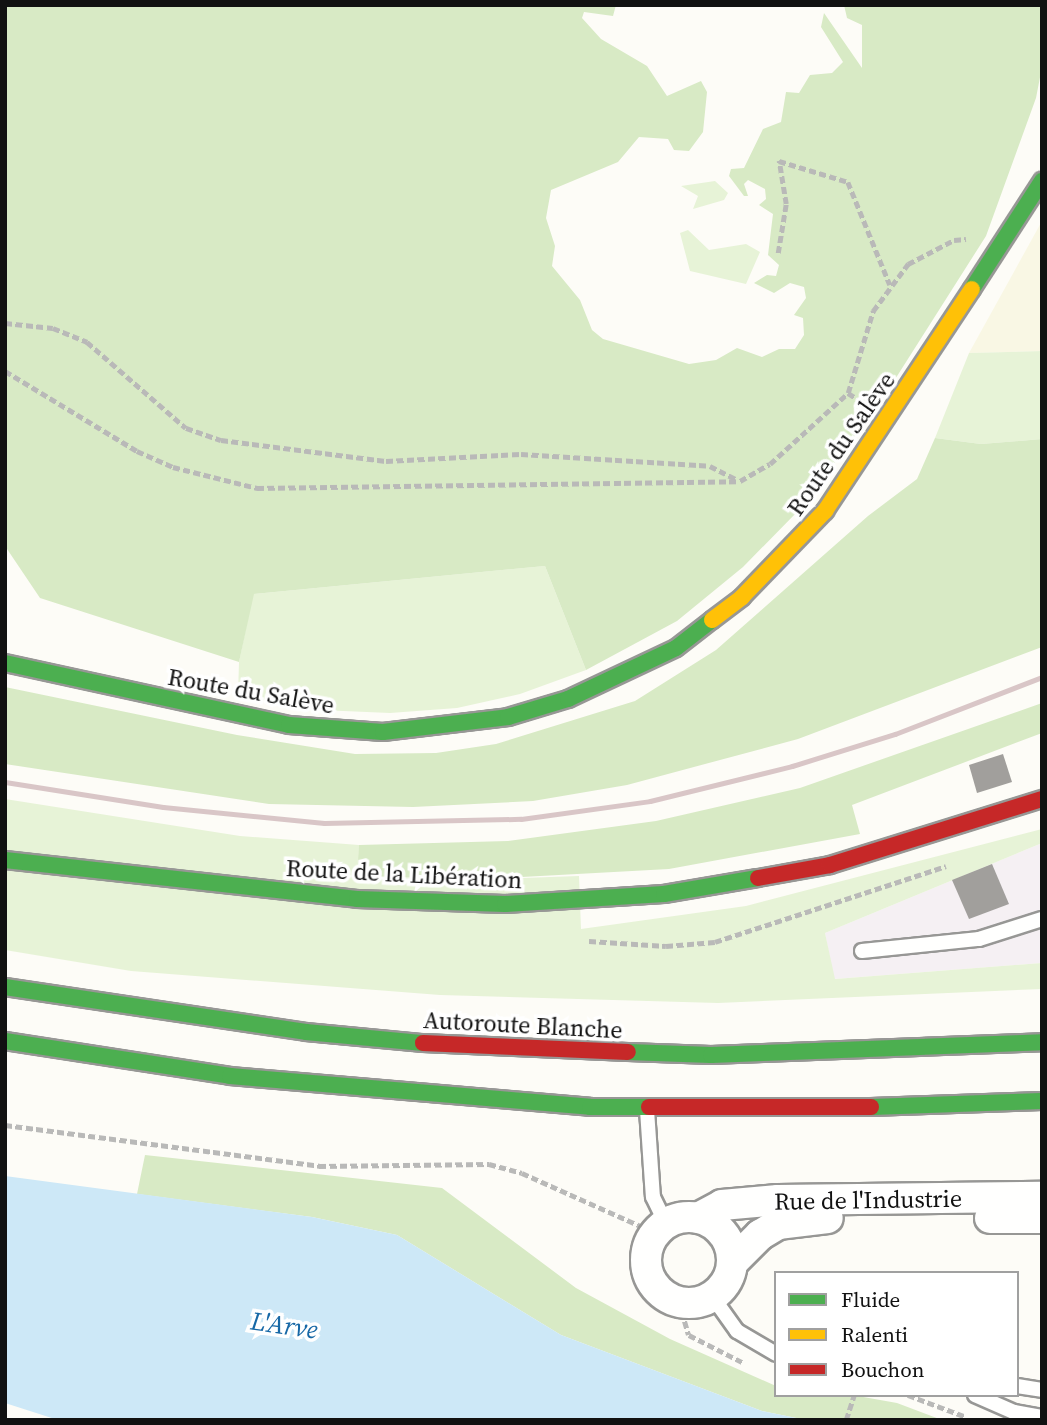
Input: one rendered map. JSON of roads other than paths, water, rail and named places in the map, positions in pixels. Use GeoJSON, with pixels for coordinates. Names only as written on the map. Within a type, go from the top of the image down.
{"type":"FeatureCollection","features":[{"type":"Feature","properties":{"kind":"main road","name":"Route du Salève"},"geometry":{"type":"LineString","coordinates":[[5,663],[289,725],[353,731],[474,724],[598,688],[699,631],[763,578],[806,534],[866,455],[1042,181]]}},
{"type":"Feature","properties":{"kind":"main road","name":"Route de la Libération"},"geometry":{"type":"LineString","coordinates":[[5,860],[357,900],[480,904],[579,902],[700,889],[830,865],[1042,799]]}},
{"type":"Feature","properties":{"kind":"main road","name":"Autoroute Blanche"},"geometry":{"type":"LineString","coordinates":[[5,987],[306,1032],[454,1046],[711,1055],[1042,1042]]}},
{"type":"Feature","properties":{"kind":"main road"},"geometry":{"type":"LineString","coordinates":[[5,1041],[230,1076],[477,1100],[959,1122]]}},
{"type":"Feature","properties":{"kind":"main road"},"geometry":{"type":"LineString","coordinates":[[680,1110],[1042,1101]]}},
{"type":"Feature","properties":{"kind":"street","name":"Rue de l'Industrie"},"geometry":{"type":"LineString","coordinates":[[661,1228],[698,1218],[722,1205],[778,1200],[1042,1197]]}},
{"type":"Feature","properties":{"kind":"street"},"geometry":{"type":"LineString","coordinates":[[698,1218],[723,1234],[732,1263]]}},
{"type":"Feature","properties":{"kind":"street","name":"Rue de l'Industrie"},"geometry":{"type":"LineString","coordinates":[[712,1296],[726,1282],[732,1263],[769,1229],[798,1219],[1042,1218]]}},
{"type":"Feature","properties":{"kind":"street"},"geometry":{"type":"LineString","coordinates":[[661,1228],[647,1265],[657,1289],[688,1303],[712,1296]]}},
{"type":"Feature","properties":{"kind":"lane"},"geometry":{"type":"LineString","coordinates":[[862,951],[979,939],[1042,919]]}},
{"type":"Feature","properties":{"kind":"lane"},"geometry":{"type":"LineString","coordinates":[[647,1109],[653,1197],[661,1228]]}},
{"type":"Feature","properties":{"kind":"lane"},"geometry":{"type":"LineString","coordinates":[[712,1296],[737,1331],[774,1353]]}},
{"type":"Feature","properties":{"kind":"lane"},"geometry":{"type":"LineString","coordinates":[[1019,1386],[1042,1390]]}},
{"type":"Feature","properties":{"kind":"lane"},"geometry":{"type":"LineString","coordinates":[[980,1397],[1014,1412],[1042,1417]]}},
{"type":"Feature","properties":{"kind":"water","name":"L'Arve"},"geometry":{"type":"Polygon","coordinates":[[[5,1176],[312,1217],[397,1235],[561,1335],[762,1411],[806,1420],[58,1420],[5,1403],[5,1176]]]}},
{"type":"Feature","properties":{"kind":"railway"},"geometry":{"type":"LineString","coordinates":[[5,782],[163,807],[324,823],[521,819],[650,801],[792,766],[895,734],[1042,677]]}}]}
